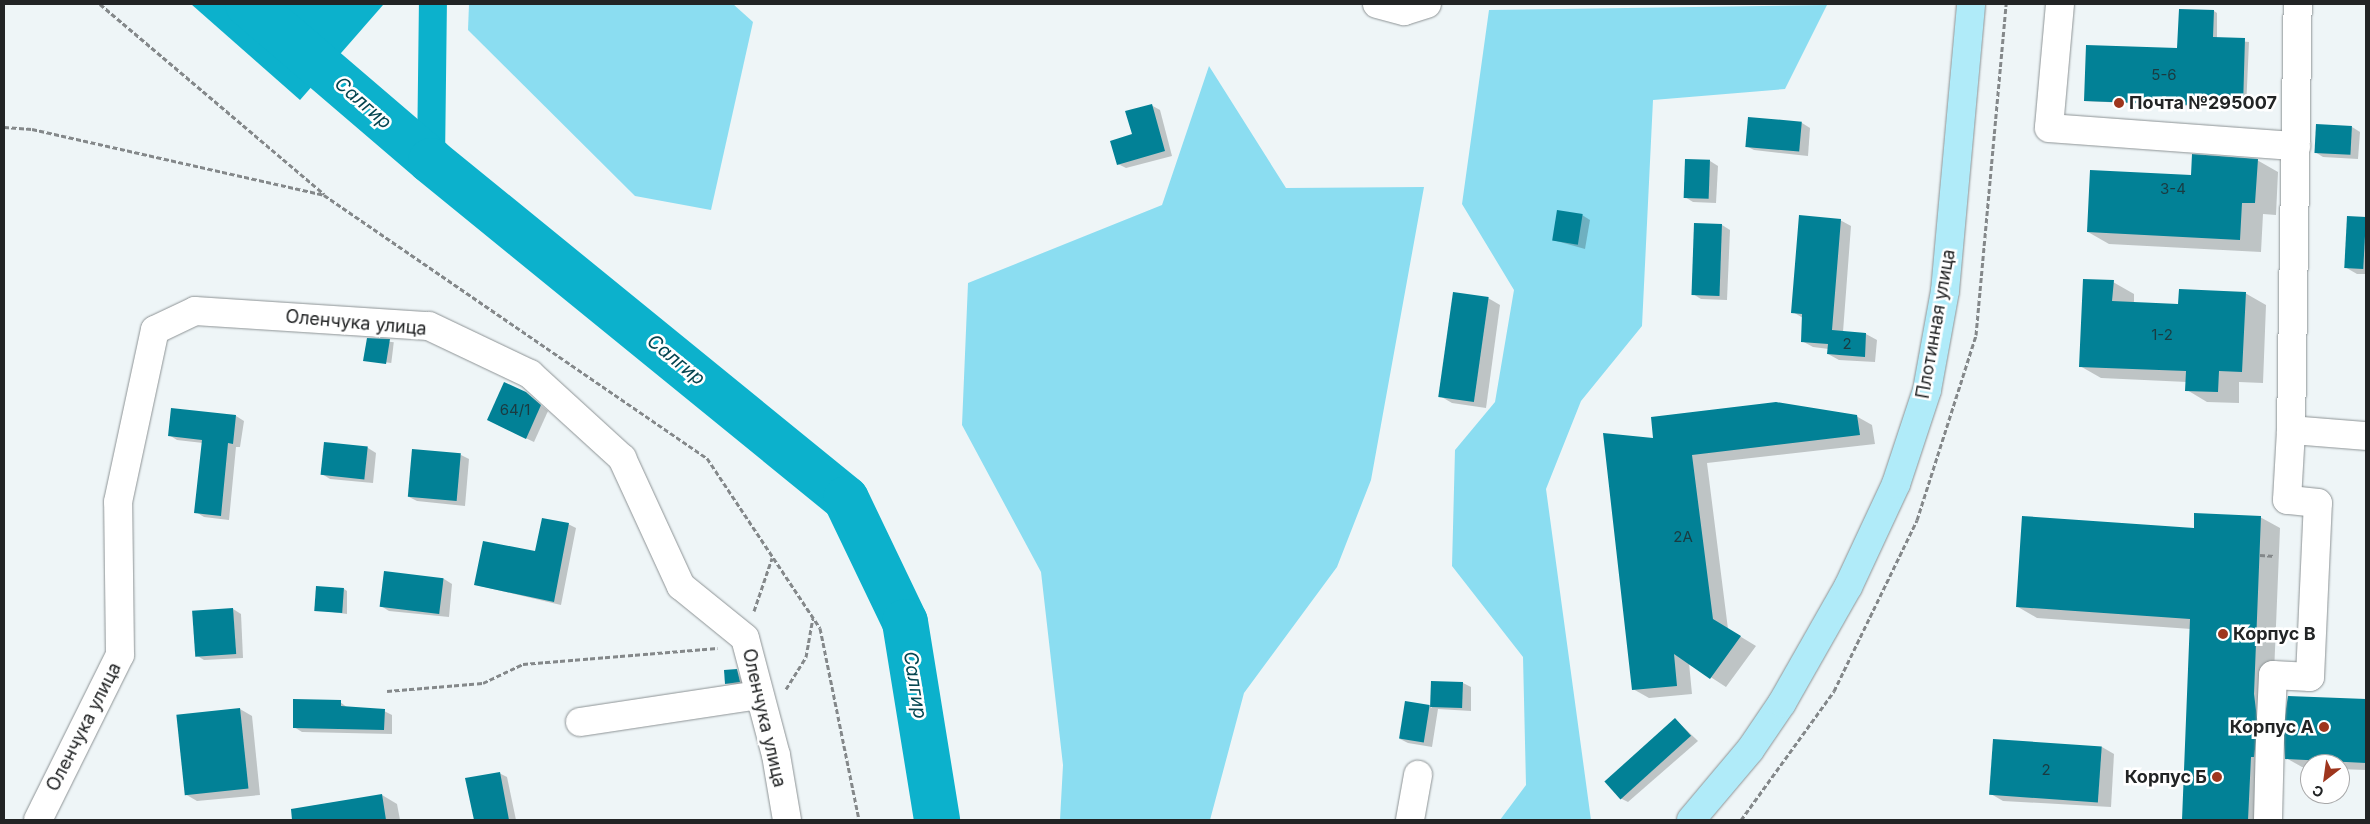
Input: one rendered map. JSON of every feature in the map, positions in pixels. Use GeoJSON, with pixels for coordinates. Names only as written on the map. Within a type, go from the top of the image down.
{"type":"FeatureCollection","features":[{"type":"Feature","properties":{"kind":"main road","name":"Плотинная улица"},"geometry":{"type":"LineString","coordinates":[[1691,820],[1750,750],[1782,703],[1848,587],[1896,484],[1927,390],[1950,241],[1970,4]]}},
{"type":"Feature","properties":{"kind":"street"},"geometry":{"type":"LineString","coordinates":[[1377,4],[1404,11],[1427,4]]}},
{"type":"Feature","properties":{"kind":"street"},"geometry":{"type":"LineString","coordinates":[[2060,4],[2048,128],[2296,146]]}},
{"type":"Feature","properties":{"kind":"street"},"geometry":{"type":"LineString","coordinates":[[2268,820],[2273,675],[2310,677],[2318,503],[2287,500],[2291,430],[2298,4]]}},
{"type":"Feature","properties":{"kind":"street","name":"Оленчука улица"},"geometry":{"type":"LineString","coordinates":[[38,820],[120,655],[118,502],[155,330],[195,311],[429,326],[530,374],[622,458],[681,586],[745,638],[776,755],[787,820]]}},
{"type":"Feature","properties":{"kind":"street"},"geometry":{"type":"LineString","coordinates":[[2291,430],[2366,436]]}},
{"type":"Feature","properties":{"kind":"street"},"geometry":{"type":"LineString","coordinates":[[580,722],[760,695]]}},
{"type":"Feature","properties":{"kind":"street"},"geometry":{"type":"LineString","coordinates":[[1410,820],[1418,775]]}},
{"type":"Feature","properties":{"kind":"path"},"geometry":{"type":"LineString","coordinates":[[100,4],[324,195]]}},
{"type":"Feature","properties":{"kind":"path"},"geometry":{"type":"LineString","coordinates":[[2260,555],[2275,556]]}},
{"type":"Feature","properties":{"kind":"path"},"geometry":{"type":"LineString","coordinates":[[387,691],[483,683],[523,664],[711,650],[745,638],[773,557]]}},
{"type":"Feature","properties":{"kind":"path"},"geometry":{"type":"LineString","coordinates":[[760,695],[784,690],[794,678],[806,657],[813,619]]}},
{"type":"Feature","properties":{"kind":"shaded area"},"geometry":{"type":"Polygon","coordinates":[[[191,4],[382,4],[383,5],[300,100],[191,4]]]}},
{"type":"Feature","properties":{"kind":"shaded area"},"geometry":{"type":"Polygon","coordinates":[[[469,4],[733,4],[753,22],[711,210],[635,196],[468,30],[469,4]]]}},
{"type":"Feature","properties":{"kind":"shaded area"},"geometry":{"type":"Polygon","coordinates":[[[1827,5],[1785,89],[1653,100],[1642,326],[1581,401],[1546,489],[1591,820],[1500,820],[1526,785],[1523,657],[1452,566],[1455,450],[1495,402],[1514,290],[1462,204],[1489,10],[1827,5]]]}},
{"type":"Feature","properties":{"kind":"shaded area"},"geometry":{"type":"Polygon","coordinates":[[[1209,66],[1286,188],[1424,187],[1371,480],[1337,567],[1244,693],[1210,820],[1060,820],[1063,765],[1041,572],[962,425],[968,283],[1162,205],[1209,66]]]}},
{"type":"Feature","properties":{"kind":"building"},"geometry":{"type":"Polygon","coordinates":[[[2179,9],[2214,10],[2213,37],[2245,38],[2243,107],[2084,101],[2086,45],[2177,48],[2179,9]]]}},
{"type":"Feature","properties":{"kind":"building"},"geometry":{"type":"Polygon","coordinates":[[[1152,104],[1165,151],[1117,165],[1110,141],[1132,134],[1125,111],[1152,104]]]}},
{"type":"Feature","properties":{"kind":"building"},"geometry":{"type":"Polygon","coordinates":[[[1748,117],[1802,122],[1799,152],[1745,147],[1748,117]]]}},
{"type":"Feature","properties":{"kind":"building"},"geometry":{"type":"Polygon","coordinates":[[[2316,124],[2352,126],[2350,155],[2314,153],[2316,124]]]}},
{"type":"Feature","properties":{"kind":"building"},"geometry":{"type":"Polygon","coordinates":[[[2192,154],[2258,159],[2255,203],[2242,203],[2240,240],[2087,232],[2090,170],[2191,175],[2192,154]]]}},
{"type":"Feature","properties":{"kind":"building"},"geometry":{"type":"Polygon","coordinates":[[[1685,159],[1710,160],[1709,199],[1684,198],[1685,159]]]}},
{"type":"Feature","properties":{"kind":"building"},"geometry":{"type":"Polygon","coordinates":[[[1557,210],[1583,214],[1578,245],[1552,241],[1557,210]]]}},
{"type":"Feature","properties":{"kind":"building"},"geometry":{"type":"Polygon","coordinates":[[[1799,215],[1841,219],[1832,330],[1866,333],[1865,357],[1827,354],[1828,344],[1801,342],[1802,314],[1791,313],[1799,215]]]}},
{"type":"Feature","properties":{"kind":"building"},"geometry":{"type":"Polygon","coordinates":[[[2347,216],[2366,217],[2363,269],[2344,268],[2347,216]]]}},
{"type":"Feature","properties":{"kind":"building"},"geometry":{"type":"Polygon","coordinates":[[[1694,223],[1722,224],[1719,296],[1691,295],[1694,223]]]}},
{"type":"Feature","properties":{"kind":"building"},"geometry":{"type":"Polygon","coordinates":[[[2083,279],[2114,280],[2112,301],[2178,304],[2179,289],[2246,292],[2242,372],[2219,371],[2218,392],[2185,391],[2186,371],[2079,367],[2083,279]]]}},
{"type":"Feature","properties":{"kind":"building"},"geometry":{"type":"Polygon","coordinates":[[[1453,292],[1489,297],[1474,402],[1438,397],[1453,292]]]}},
{"type":"Feature","properties":{"kind":"building"},"geometry":{"type":"Polygon","coordinates":[[[367,338],[390,339],[386,364],[363,361],[367,338]]]}},
{"type":"Feature","properties":{"kind":"building"},"geometry":{"type":"Polygon","coordinates":[[[504,382],[526,392],[541,405],[526,439],[487,420],[504,382]]]}},
{"type":"Feature","properties":{"kind":"building"},"geometry":{"type":"Polygon","coordinates":[[[1776,402],[1857,415],[1860,435],[1692,455],[1713,619],[1741,636],[1710,679],[1674,654],[1677,686],[1632,690],[1603,433],[1653,438],[1651,417],[1776,402]]]}},
{"type":"Feature","properties":{"kind":"building"},"geometry":{"type":"Polygon","coordinates":[[[171,408],[236,415],[233,444],[228,443],[221,516],[194,513],[202,440],[168,436],[171,408]]]}},
{"type":"Feature","properties":{"kind":"building"},"geometry":{"type":"Polygon","coordinates":[[[324,442],[368,447],[364,479],[321,475],[324,442]]]}},
{"type":"Feature","properties":{"kind":"building"},"geometry":{"type":"Polygon","coordinates":[[[412,449],[461,453],[457,501],[408,497],[412,449]]]}},
{"type":"Feature","properties":{"kind":"building"},"geometry":{"type":"Polygon","coordinates":[[[2194,513],[2261,516],[2254,694],[2258,726],[2254,757],[2251,757],[2248,820],[2182,820],[2190,619],[2016,607],[2022,516],[2194,528],[2194,513]]]}},
{"type":"Feature","properties":{"kind":"building"},"geometry":{"type":"Polygon","coordinates":[[[542,518],[569,523],[554,602],[474,585],[483,541],[535,551],[542,518]]]}},
{"type":"Feature","properties":{"kind":"building"},"geometry":{"type":"Polygon","coordinates":[[[384,571],[444,578],[439,614],[380,607],[384,571]]]}},
{"type":"Feature","properties":{"kind":"building"},"geometry":{"type":"Polygon","coordinates":[[[316,586],[344,588],[342,613],[314,611],[316,586]]]}},
{"type":"Feature","properties":{"kind":"building"},"geometry":{"type":"Polygon","coordinates":[[[233,608],[236,654],[195,657],[192,611],[233,608]]]}},
{"type":"Feature","properties":{"kind":"building"},"geometry":{"type":"Polygon","coordinates":[[[737,669],[740,682],[725,684],[724,670],[737,669]]]}},
{"type":"Feature","properties":{"kind":"building"},"geometry":{"type":"Polygon","coordinates":[[[1431,681],[1463,682],[1462,708],[1430,707],[1431,681]]]}},
{"type":"Feature","properties":{"kind":"building","name":"Корпус А"},"geometry":{"type":"Polygon","coordinates":[[[2288,696],[2366,699],[2366,763],[2350,762],[2350,754],[2300,754],[2300,760],[2285,759],[2283,728],[2288,696]]]}},
{"type":"Feature","properties":{"kind":"building"},"geometry":{"type":"Polygon","coordinates":[[[293,699],[341,700],[341,706],[385,709],[384,730],[293,728],[293,699]]]}},
{"type":"Feature","properties":{"kind":"building"},"geometry":{"type":"Polygon","coordinates":[[[1405,701],[1430,705],[1424,742],[1399,739],[1405,701]]]}},
{"type":"Feature","properties":{"kind":"building"},"geometry":{"type":"Polygon","coordinates":[[[240,708],[248,789],[185,795],[176,715],[240,708]]]}},
{"type":"Feature","properties":{"kind":"building"},"geometry":{"type":"Polygon","coordinates":[[[1675,718],[1691,736],[1620,799],[1604,782],[1675,718]]]}},
{"type":"Feature","properties":{"kind":"building"},"geometry":{"type":"Polygon","coordinates":[[[1993,739],[2102,747],[2098,802],[1989,795],[1993,739]]]}},
{"type":"Feature","properties":{"kind":"building"},"geometry":{"type":"Polygon","coordinates":[[[500,772],[509,820],[474,820],[465,778],[500,772]]]}},
{"type":"Feature","properties":{"kind":"building"},"geometry":{"type":"Polygon","coordinates":[[[382,794],[386,820],[292,820],[291,809],[382,794]]]}},
{"type":"Feature","properties":{"kind":"waterway","name":"Салгир"},"geometry":{"type":"LineString","coordinates":[[248,4],[431,161],[846,499],[905,622],[937,820]]}},
{"type":"Feature","properties":{"kind":"waterway"},"geometry":{"type":"LineString","coordinates":[[431,161],[433,4]]}},
{"type":"Feature","properties":{"kind":"place","name":"Почта №295007"},"geometry":{"type":"Point","coordinates":[2119,103]}},
{"type":"Feature","properties":{"kind":"place","name":"Корпус В"},"geometry":{"type":"Point","coordinates":[2223,634]}},
{"type":"Feature","properties":{"kind":"place","name":"Корпус А"},"geometry":{"type":"Point","coordinates":[2324,727]}},
{"type":"Feature","properties":{"kind":"place","name":"Корпус Б"},"geometry":{"type":"Point","coordinates":[2217,777]}}]}
